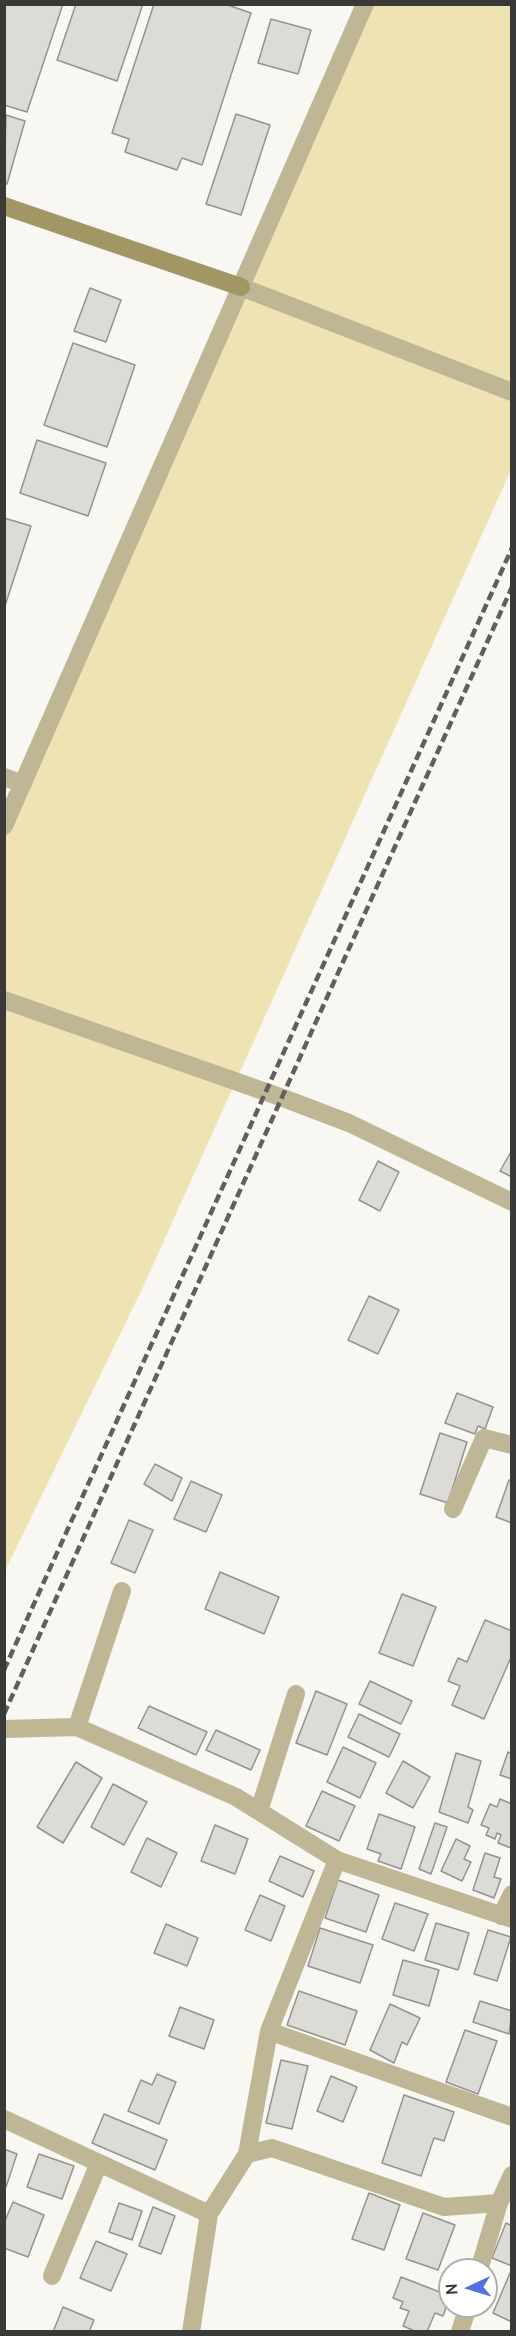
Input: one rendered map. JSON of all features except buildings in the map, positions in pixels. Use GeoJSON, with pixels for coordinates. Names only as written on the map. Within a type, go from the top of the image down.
{"type":"FeatureCollection","features":[{"type":"Feature","properties":{"kind":"street"},"geometry":{"type":"LineString","coordinates":[[4,826],[365,4]]}},
{"type":"Feature","properties":{"kind":"street"},"geometry":{"type":"LineString","coordinates":[[4,206],[241,287],[512,392]]}},
{"type":"Feature","properties":{"kind":"street"},"geometry":{"type":"LineString","coordinates":[[4,777],[23,784]]}},
{"type":"Feature","properties":{"kind":"street"},"geometry":{"type":"LineString","coordinates":[[4,1000],[349,1123],[512,1202]]}},
{"type":"Feature","properties":{"kind":"street"},"geometry":{"type":"LineString","coordinates":[[453,1509],[484,1438],[512,1445]]}},
{"type":"Feature","properties":{"kind":"street"},"geometry":{"type":"LineString","coordinates":[[77,1727],[122,1591]]}},
{"type":"Feature","properties":{"kind":"street"},"geometry":{"type":"LineString","coordinates":[[259,1811],[296,1694]]}},
{"type":"Feature","properties":{"kind":"street"},"geometry":{"type":"LineString","coordinates":[[4,1729],[77,1727],[236,1797],[337,1860],[506,1917],[512,1894]]}},
{"type":"Feature","properties":{"kind":"street"},"geometry":{"type":"LineString","coordinates":[[191,2331],[209,2214],[247,2154],[269,2031],[337,1860]]}},
{"type":"Feature","properties":{"kind":"street"},"geometry":{"type":"LineString","coordinates":[[269,2031],[512,2117]]}},
{"type":"Feature","properties":{"kind":"street"},"geometry":{"type":"LineString","coordinates":[[4,2119],[209,2214]]}},
{"type":"Feature","properties":{"kind":"street"},"geometry":{"type":"LineString","coordinates":[[247,2154],[272,2148],[444,2207],[499,2204]]}},
{"type":"Feature","properties":{"kind":"street"},"geometry":{"type":"LineString","coordinates":[[52,2276],[99,2163]]}},
{"type":"Feature","properties":{"kind":"street"},"geometry":{"type":"LineString","coordinates":[[482,2258],[499,2204],[512,2175]]}},
{"type":"Feature","properties":{"kind":"shaded area"},"geometry":{"type":"Polygon","coordinates":[[[365,5],[511,5],[511,470],[144,1285],[5,1571],[5,825],[365,5]]]}},
{"type":"Feature","properties":{"kind":"railway"},"geometry":{"type":"LineString","coordinates":[[4,1670],[512,548]]}},
{"type":"Feature","properties":{"kind":"railway"},"geometry":{"type":"LineString","coordinates":[[4,1714],[512,587]]}}]}
